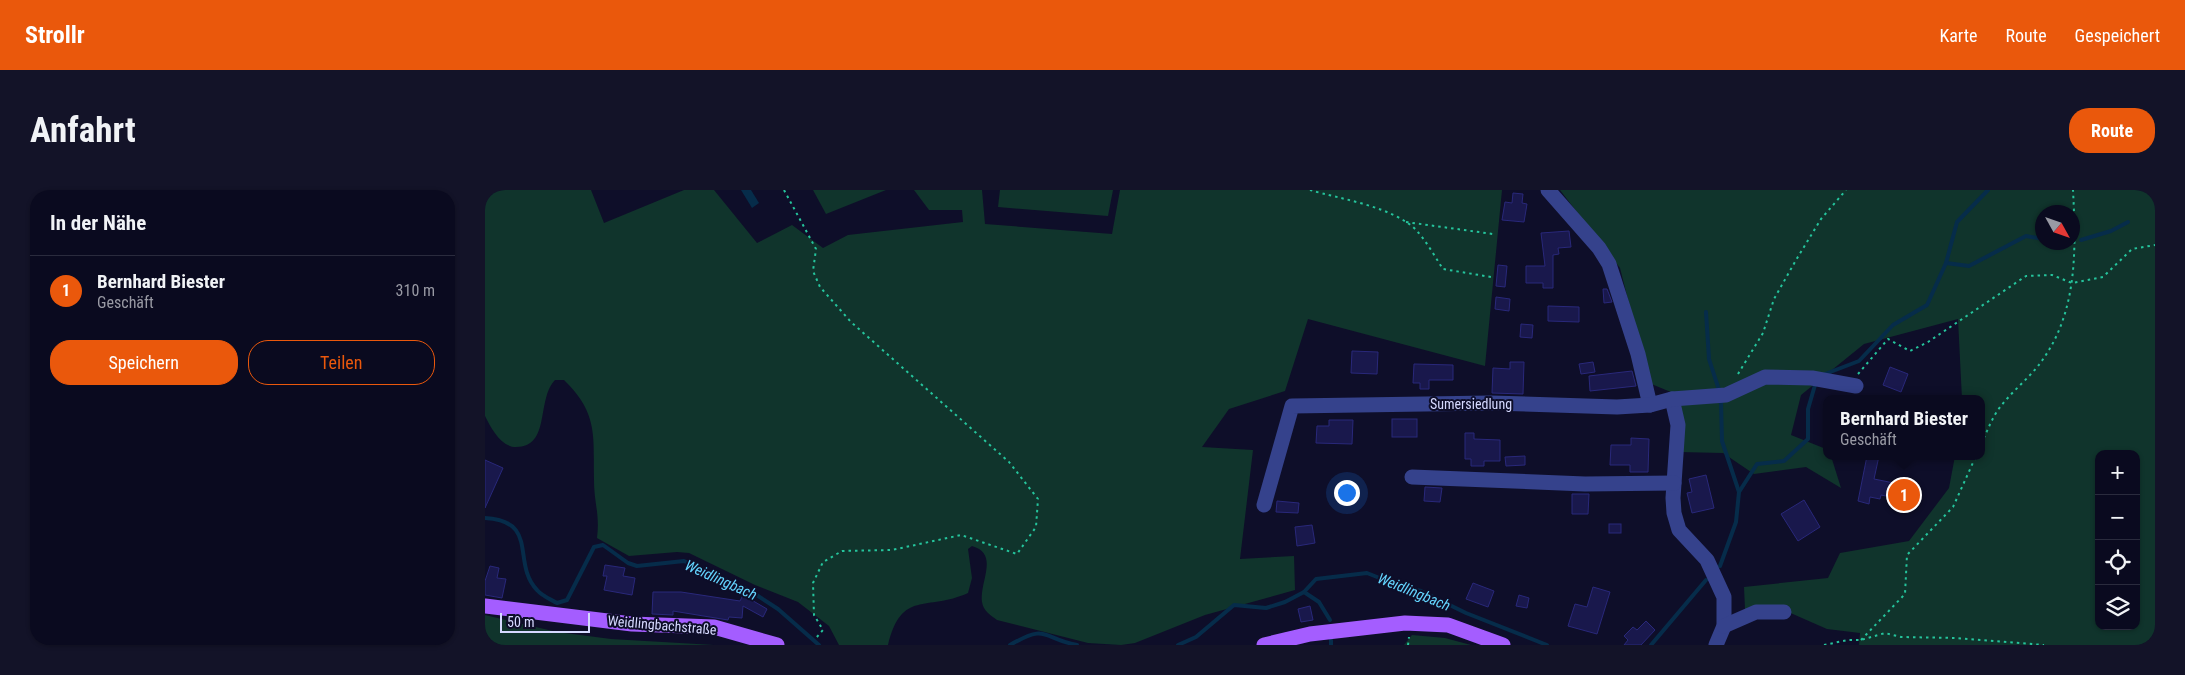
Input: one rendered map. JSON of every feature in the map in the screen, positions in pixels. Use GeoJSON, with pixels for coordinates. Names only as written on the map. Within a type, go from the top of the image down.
{"type":"FeatureCollection","features":[{"type":"Feature","properties":{"kind":"main road","name":"Weidlingbachstraße"},"geometry":{"type":"LineString","coordinates":[[485,606],[632,624],[714,627],[777,645]]}},
{"type":"Feature","properties":{"kind":"main road"},"geometry":{"type":"LineString","coordinates":[[1264,645],[1310,634],[1405,623],[1448,626],[1503,645]]}},
{"type":"Feature","properties":{"kind":"street"},"geometry":{"type":"LineString","coordinates":[[1548,190],[1599,248],[1609,264],[1638,354],[1650,404]]}},
{"type":"Feature","properties":{"kind":"street","name":"Sumersiedlung"},"geometry":{"type":"LineString","coordinates":[[1264,505],[1292,406],[1491,403],[1617,407],[1650,404],[1672,399],[1726,395],[1765,377],[1812,378],[1856,386]]}},
{"type":"Feature","properties":{"kind":"street"},"geometry":{"type":"LineString","coordinates":[[1672,399],[1678,425],[1674,513],[1679,530],[1707,560],[1724,597],[1724,626],[1716,645]]}},
{"type":"Feature","properties":{"kind":"street"},"geometry":{"type":"LineString","coordinates":[[1412,477],[1585,484],[1674,483]]}},
{"type":"Feature","properties":{"kind":"street"},"geometry":{"type":"LineString","coordinates":[[1724,626],[1756,612],[1784,612]]}},
{"type":"Feature","properties":{"kind":"path"},"geometry":{"type":"LineString","coordinates":[[784,190],[816,249],[813,271],[820,287],[833,303],[851,322],[1009,462],[1038,499],[1036,526],[1017,554],[961,535],[892,550],[842,551],[823,562],[813,583],[814,615],[823,630],[816,638]]}},
{"type":"Feature","properties":{"kind":"path"},"geometry":{"type":"LineString","coordinates":[[1310,190],[1361,204],[1405,222],[1416,230],[1443,269],[1491,277]]}},
{"type":"Feature","properties":{"kind":"path"},"geometry":{"type":"LineString","coordinates":[[1726,395],[1763,333],[1774,299],[1796,260],[1821,219],[1846,190]]}},
{"type":"Feature","properties":{"kind":"path"},"geometry":{"type":"LineString","coordinates":[[1985,436],[1996,413],[2040,364],[2056,341],[2070,297],[2072,283],[2076,246],[2073,190]]}},
{"type":"Feature","properties":{"kind":"path"},"geometry":{"type":"LineString","coordinates":[[1405,222],[1493,234]]}},
{"type":"Feature","properties":{"kind":"path"},"geometry":{"type":"LineString","coordinates":[[1856,386],[1858,372],[1887,339],[1910,351],[1928,342],[2026,276],[2052,276],[2072,283],[2103,277],[2132,249],[2155,245]]}},
{"type":"Feature","properties":{"kind":"path"},"geometry":{"type":"LineString","coordinates":[[1861,640],[1905,594],[1907,555],[1953,508],[1974,460]]}},
{"type":"Feature","properties":{"kind":"path"},"geometry":{"type":"LineString","coordinates":[[1824,645],[1847,640],[1861,640],[1885,633],[1901,638],[1956,638],[2044,645]]}},
{"type":"Feature","properties":{"kind":"green space"},"geometry":{"type":"Polygon","coordinates":[[[485,190],[591,190],[604,223],[684,190],[714,190],[757,243],[792,225],[823,248],[848,235],[963,222],[962,210],[929,210],[914,190],[982,190],[985,224],[1112,234],[1120,190],[1502,190],[1485,366],[1308,319],[1285,391],[1229,409],[1202,447],[1253,450],[1240,559],[1294,556],[1295,590],[1205,615],[1135,643],[1121,645],[1088,643],[997,620],[989,614],[982,602],[987,562],[985,555],[972,546],[968,549],[972,578],[968,593],[908,609],[894,627],[888,645],[839,645],[829,626],[798,602],[755,585],[689,553],[677,552],[629,556],[597,538],[598,522],[594,488],[592,427],[589,415],[583,404],[564,380],[555,380],[549,389],[539,431],[527,445],[511,446],[497,436],[485,416],[485,190]]]}},
{"type":"Feature","properties":{"kind":"green space"},"geometry":{"type":"Polygon","coordinates":[[[813,190],[886,190],[826,214],[813,190]]]}},
{"type":"Feature","properties":{"kind":"green space"},"geometry":{"type":"Polygon","coordinates":[[[1000,190],[1113,190],[1108,216],[998,207],[1000,190]]]}},
{"type":"Feature","properties":{"kind":"green space"},"geometry":{"type":"Polygon","coordinates":[[[1560,190],[2155,190],[2155,645],[1859,645],[1860,633],[1827,629],[1786,611],[1745,609],[1744,587],[1828,578],[1840,553],[1909,541],[1949,488],[1954,460],[1985,460],[1985,395],[1962,395],[1958,319],[1864,344],[1801,395],[1791,435],[1823,448],[1823,460],[1832,460],[1841,488],[1806,467],[1754,474],[1723,453],[1679,452],[1678,395],[1649,383],[1620,268],[1560,190]]]}},
{"type":"Feature","properties":{"kind":"green space"},"geometry":{"type":"Polygon","coordinates":[[[485,615],[557,632],[611,639],[714,645],[485,645],[485,615]]]}},
{"type":"Feature","properties":{"kind":"green space"},"geometry":{"type":"Polygon","coordinates":[[[1412,635],[1445,638],[1471,645],[1404,645],[1412,635]]]}},
{"type":"Feature","properties":{"kind":"water"},"geometry":{"type":"Polygon","coordinates":[[[741,190],[751,190],[759,203],[752,208],[741,190]]]}},
{"type":"Feature","properties":{"kind":"building"},"geometry":{"type":"Polygon","coordinates":[[[1513,193],[1523,194],[1522,203],[1527,204],[1524,222],[1502,220],[1505,202],[1512,203],[1513,193]]]}},
{"type":"Feature","properties":{"kind":"building"},"geometry":{"type":"Polygon","coordinates":[[[1569,231],[1571,247],[1558,248],[1559,254],[1553,255],[1553,288],[1543,288],[1543,283],[1526,283],[1526,266],[1545,266],[1541,233],[1569,231]]]}},
{"type":"Feature","properties":{"kind":"building"},"geometry":{"type":"Polygon","coordinates":[[[1498,265],[1507,266],[1505,287],[1496,286],[1498,265]]]}},
{"type":"Feature","properties":{"kind":"building"},"geometry":{"type":"Polygon","coordinates":[[[1603,289],[1607,289],[1612,302],[1604,303],[1603,289]]]}},
{"type":"Feature","properties":{"kind":"building"},"geometry":{"type":"Polygon","coordinates":[[[1496,297],[1510,299],[1509,311],[1495,309],[1496,297]]]}},
{"type":"Feature","properties":{"kind":"building"},"geometry":{"type":"Polygon","coordinates":[[[1548,306],[1579,307],[1579,322],[1548,321],[1548,306]]]}},
{"type":"Feature","properties":{"kind":"building"},"geometry":{"type":"Polygon","coordinates":[[[1521,324],[1533,325],[1532,338],[1520,337],[1521,324]]]}},
{"type":"Feature","properties":{"kind":"building"},"geometry":{"type":"Polygon","coordinates":[[[1352,351],[1378,352],[1377,374],[1351,373],[1352,351]]]}},
{"type":"Feature","properties":{"kind":"building"},"geometry":{"type":"Polygon","coordinates":[[[1510,362],[1524,362],[1523,394],[1492,393],[1493,368],[1510,369],[1510,362]]]}},
{"type":"Feature","properties":{"kind":"building"},"geometry":{"type":"Polygon","coordinates":[[[1593,362],[1595,372],[1581,374],[1579,364],[1593,362]]]}},
{"type":"Feature","properties":{"kind":"building"},"geometry":{"type":"Polygon","coordinates":[[[1414,364],[1453,365],[1453,380],[1429,380],[1429,389],[1420,389],[1420,383],[1413,383],[1414,364]]]}},
{"type":"Feature","properties":{"kind":"building"},"geometry":{"type":"Polygon","coordinates":[[[1890,367],[1908,374],[1901,392],[1883,385],[1890,367]]]}},
{"type":"Feature","properties":{"kind":"building"},"geometry":{"type":"Polygon","coordinates":[[[1632,371],[1636,386],[1590,391],[1589,376],[1632,371]]]}},
{"type":"Feature","properties":{"kind":"building"},"geometry":{"type":"Polygon","coordinates":[[[1392,419],[1417,419],[1417,437],[1392,437],[1392,419]]]}},
{"type":"Feature","properties":{"kind":"building"},"geometry":{"type":"Polygon","coordinates":[[[1329,420],[1353,420],[1352,444],[1316,443],[1317,426],[1329,426],[1329,420]]]}},
{"type":"Feature","properties":{"kind":"building"},"geometry":{"type":"Polygon","coordinates":[[[1465,433],[1474,433],[1474,439],[1500,440],[1500,461],[1484,461],[1484,466],[1471,466],[1471,459],[1465,459],[1465,433]]]}},
{"type":"Feature","properties":{"kind":"building"},"geometry":{"type":"Polygon","coordinates":[[[1631,438],[1649,439],[1648,472],[1630,472],[1630,465],[1610,465],[1611,445],[1631,445],[1631,438]]]}},
{"type":"Feature","properties":{"kind":"building"},"geometry":{"type":"Polygon","coordinates":[[[1525,456],[1525,465],[1506,466],[1505,457],[1525,456]]]}},
{"type":"Feature","properties":{"kind":"building"},"geometry":{"type":"Polygon","coordinates":[[[485,460],[503,468],[485,508],[485,460]]]}},
{"type":"Feature","properties":{"kind":"building"},"geometry":{"type":"Polygon","coordinates":[[[1866,460],[1878,460],[1874,479],[1914,487],[1911,501],[1881,495],[1880,499],[1870,497],[1869,504],[1858,501],[1866,460]]]}},
{"type":"Feature","properties":{"kind":"building"},"geometry":{"type":"Polygon","coordinates":[[[1706,475],[1714,508],[1692,513],[1687,493],[1692,492],[1689,479],[1706,475]]]}},
{"type":"Feature","properties":{"kind":"building"},"geometry":{"type":"Polygon","coordinates":[[[1425,487],[1442,488],[1440,502],[1424,501],[1425,487]]]}},
{"type":"Feature","properties":{"kind":"building"},"geometry":{"type":"Polygon","coordinates":[[[1572,494],[1589,494],[1588,514],[1572,514],[1572,494]]]}},
{"type":"Feature","properties":{"kind":"building"},"geometry":{"type":"Polygon","coordinates":[[[1804,500],[1820,527],[1798,541],[1781,514],[1804,500]]]}},
{"type":"Feature","properties":{"kind":"building"},"geometry":{"type":"Polygon","coordinates":[[[1277,501],[1299,503],[1298,513],[1276,512],[1277,501]]]}},
{"type":"Feature","properties":{"kind":"building"},"geometry":{"type":"Polygon","coordinates":[[[1609,524],[1621,524],[1621,533],[1609,533],[1609,524]]]}},
{"type":"Feature","properties":{"kind":"building"},"geometry":{"type":"Polygon","coordinates":[[[1312,525],[1315,543],[1297,546],[1295,527],[1312,525]]]}},
{"type":"Feature","properties":{"kind":"building"},"geometry":{"type":"Polygon","coordinates":[[[605,565],[625,568],[623,576],[635,578],[632,595],[604,590],[607,576],[603,576],[605,565]]]}},
{"type":"Feature","properties":{"kind":"building"},"geometry":{"type":"Polygon","coordinates":[[[490,566],[499,568],[497,578],[506,579],[502,598],[485,595],[485,581],[490,566]]]}},
{"type":"Feature","properties":{"kind":"building"},"geometry":{"type":"Polygon","coordinates":[[[1473,583],[1494,591],[1488,607],[1466,599],[1473,583]]]}},
{"type":"Feature","properties":{"kind":"building"},"geometry":{"type":"Polygon","coordinates":[[[1593,587],[1610,592],[1597,634],[1568,626],[1575,604],[1587,607],[1593,587]]]}},
{"type":"Feature","properties":{"kind":"building"},"geometry":{"type":"Polygon","coordinates":[[[653,592],[681,592],[740,601],[743,595],[767,609],[763,617],[743,606],[742,618],[729,617],[728,620],[673,611],[673,615],[652,614],[653,592]]]}},
{"type":"Feature","properties":{"kind":"building"},"geometry":{"type":"Polygon","coordinates":[[[1519,595],[1529,598],[1527,608],[1516,606],[1519,595]]]}},
{"type":"Feature","properties":{"kind":"building"},"geometry":{"type":"Polygon","coordinates":[[[1310,606],[1313,620],[1301,622],[1298,609],[1310,606]]]}},
{"type":"Feature","properties":{"kind":"building"},"geometry":{"type":"Polygon","coordinates":[[[1646,621],[1655,630],[1641,645],[1624,645],[1628,640],[1624,636],[1633,627],[1637,630],[1646,621]]]}},
{"type":"Feature","properties":{"kind":"waterway"},"geometry":{"type":"LineString","coordinates":[[1825,374],[1859,361],[1893,325],[1927,305],[1946,263],[1957,222],[1988,190]]}},
{"type":"Feature","properties":{"kind":"waterway"},"geometry":{"type":"LineString","coordinates":[[2081,240],[2111,231],[2128,222]]}},
{"type":"Feature","properties":{"kind":"waterway"},"geometry":{"type":"LineString","coordinates":[[1946,263],[1969,266],[2026,236],[2035,238]]}},
{"type":"Feature","properties":{"kind":"waterway"},"geometry":{"type":"LineString","coordinates":[[1706,312],[1709,359],[1719,390]]}},
{"type":"Feature","properties":{"kind":"waterway"},"geometry":{"type":"LineString","coordinates":[[1720,566],[1736,522],[1739,492],[1757,464],[1784,461],[1808,439],[1808,409],[1815,385]]}},
{"type":"Feature","properties":{"kind":"waterway"},"geometry":{"type":"LineString","coordinates":[[1721,403],[1722,441],[1739,492]]}},
{"type":"Feature","properties":{"kind":"waterway","name":"Weidlingbach"},"geometry":{"type":"LineString","coordinates":[[485,518],[502,521],[513,527],[519,535],[530,579],[539,592],[557,603],[567,600],[594,547],[603,545],[628,563],[637,566],[684,561],[749,590],[778,609],[819,645]]}},
{"type":"Feature","properties":{"kind":"waterway","name":"Weidlingbach"},"geometry":{"type":"LineString","coordinates":[[1178,645],[1196,637],[1234,605],[1266,608],[1285,602],[1304,592],[1316,579],[1367,573],[1402,587],[1421,591],[1466,613],[1547,645]]}},
{"type":"Feature","properties":{"kind":"waterway"},"geometry":{"type":"LineString","coordinates":[[1651,645],[1706,580]]}},
{"type":"Feature","properties":{"kind":"waterway"},"geometry":{"type":"LineString","coordinates":[[1304,592],[1319,602],[1330,620]]}},
{"type":"Feature","properties":{"kind":"waterway","name":"Weidlingbach"},"geometry":{"type":"LineString","coordinates":[[1010,645],[1022,638],[1038,633],[1077,645]]}},
{"type":"Feature","properties":{"kind":"waterway"},"geometry":{"type":"LineString","coordinates":[[1331,640],[1331,645]]}},
{"type":"Feature","properties":{"kind":"place","name":"Bernhard Biester"},"geometry":{"type":"Point","coordinates":[1904,495]}}]}
